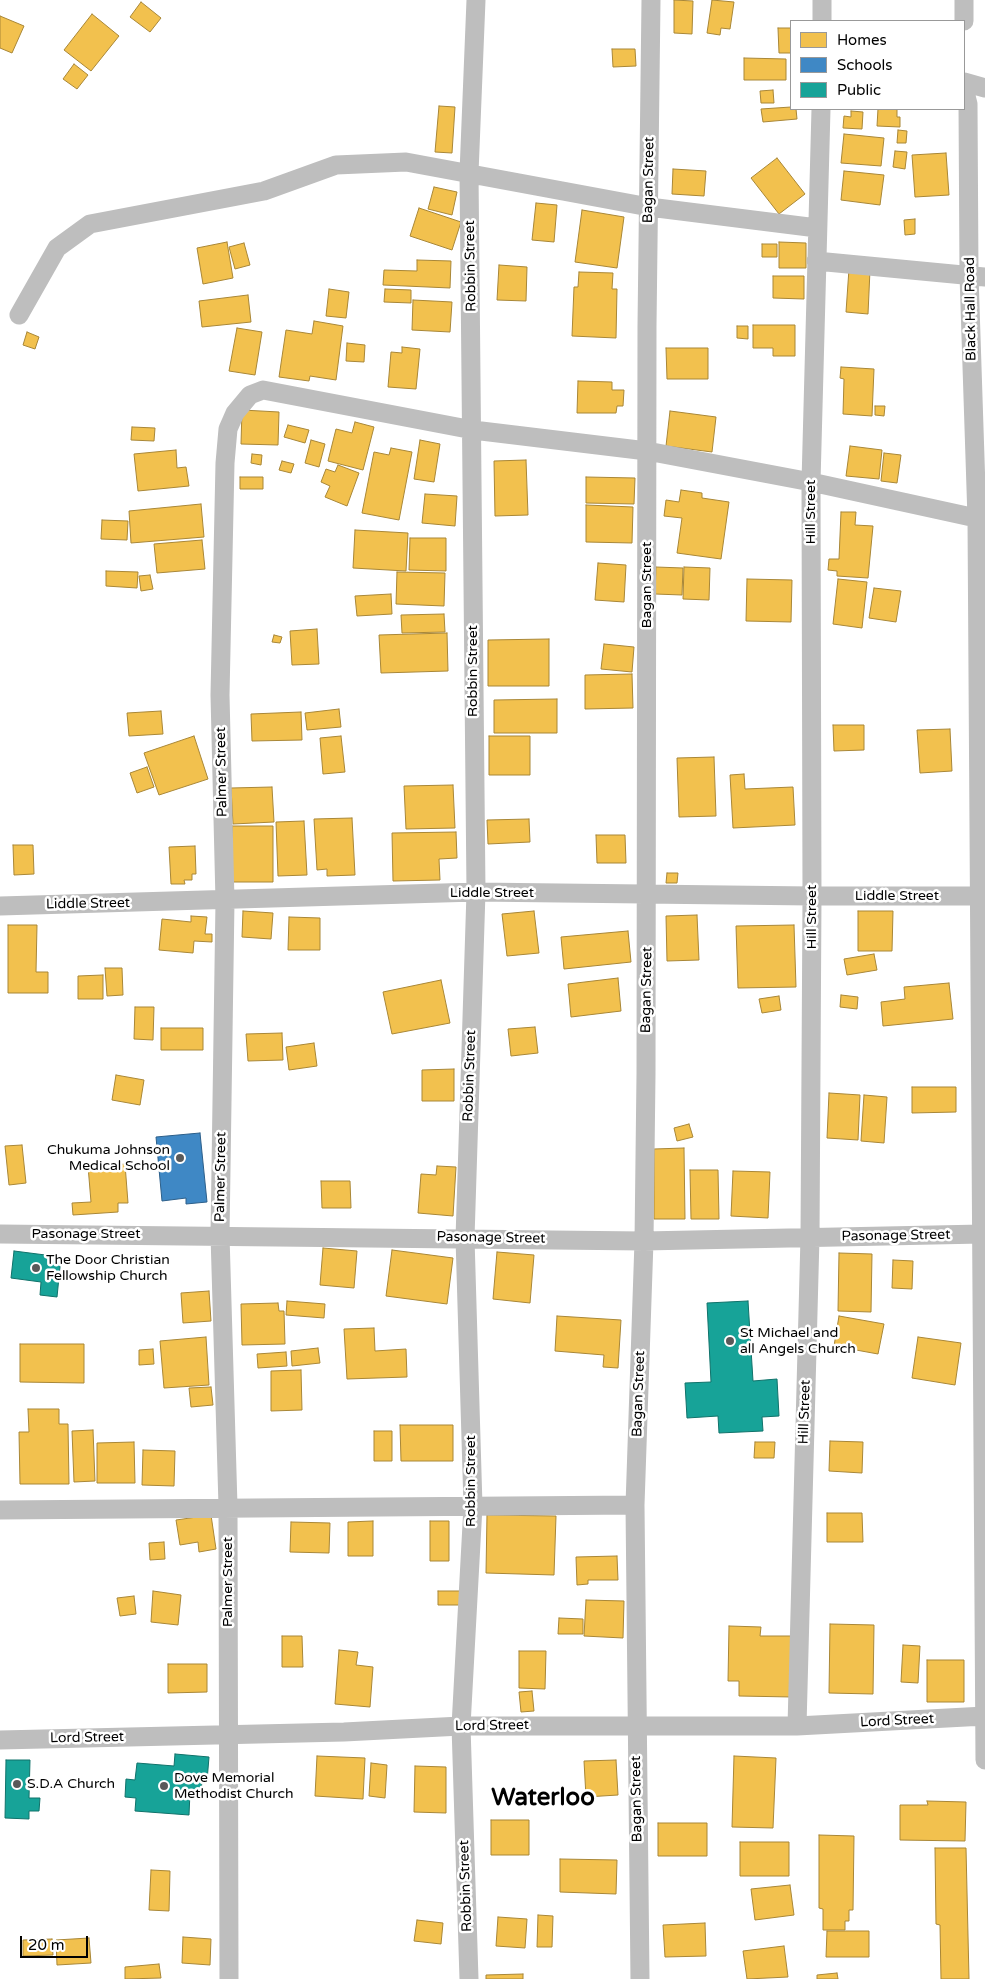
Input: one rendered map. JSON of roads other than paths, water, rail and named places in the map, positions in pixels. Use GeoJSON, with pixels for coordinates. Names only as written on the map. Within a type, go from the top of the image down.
{"type":"FeatureCollection","features":[{"type":"Feature","properties":{"kind":"street","name":"Robbin Street"},"geometry":{"type":"LineString","coordinates":[[469,1979],[461,1726],[473,1506],[465,1238],[476,892],[469,173],[476,0]]}},
{"type":"Feature","properties":{"kind":"street","name":"Bagan Street"},"geometry":{"type":"LineString","coordinates":[[640,1979],[635,1505],[644,1241],[648,895],[647,450],[652,0]]}},
{"type":"Feature","properties":{"kind":"street"},"geometry":{"type":"LineString","coordinates":[[822,0],[822,20]]}},
{"type":"Feature","properties":{"kind":"street"},"geometry":{"type":"LineString","coordinates":[[964,0],[964,20]]}},
{"type":"Feature","properties":{"kind":"street"},"geometry":{"type":"LineString","coordinates":[[965,82],[985,88]]}},
{"type":"Feature","properties":{"kind":"street","name":"Black Hall Road"},"geometry":{"type":"LineString","coordinates":[[965,92],[968,104],[977,276],[981,520],[985,1760]]}},
{"type":"Feature","properties":{"kind":"street","name":"Hill Street"},"geometry":{"type":"LineString","coordinates":[[797,1726],[810,1237],[812,896],[811,482],[821,110]]}},
{"type":"Feature","properties":{"kind":"street"},"geometry":{"type":"LineString","coordinates":[[19,315],[57,248],[90,224],[192,203],[264,191],[336,165],[406,162],[649,207],[818,228]]}},
{"type":"Feature","properties":{"kind":"street"},"geometry":{"type":"LineString","coordinates":[[816,261],[977,276]]}},
{"type":"Feature","properties":{"kind":"street","name":"Palmer Street"},"geometry":{"type":"LineString","coordinates":[[229,1979],[228,1506],[220,1235],[225,901],[220,695],[222,566],[228,429],[235,412],[250,395],[263,390],[473,430]]}},
{"type":"Feature","properties":{"kind":"street"},"geometry":{"type":"LineString","coordinates":[[473,430],[647,450],[811,482],[981,520]]}},
{"type":"Feature","properties":{"kind":"street","name":"Liddle Street"},"geometry":{"type":"LineString","coordinates":[[0,906],[225,901],[476,892],[648,895],[982,896]]}},
{"type":"Feature","properties":{"kind":"street","name":"Pasonage Street"},"geometry":{"type":"LineString","coordinates":[[0,1234],[644,1241],[982,1234]]}},
{"type":"Feature","properties":{"kind":"street"},"geometry":{"type":"LineString","coordinates":[[0,1510],[228,1506],[635,1505]]}},
{"type":"Feature","properties":{"kind":"street","name":"Lord Street"},"geometry":{"type":"LineString","coordinates":[[0,1740],[344,1732],[461,1726],[797,1726],[984,1716]]}},
{"type":"Feature","properties":{"kind":"place","name":"Chukuma Johnson Medical School"},"geometry":{"type":"Point","coordinates":[180,1158]}},
{"type":"Feature","properties":{"kind":"place","name":"The Door Christian Fellowship Church"},"geometry":{"type":"Point","coordinates":[36,1268]}},
{"type":"Feature","properties":{"kind":"place","name":"St Michael and all Angels Church"},"geometry":{"type":"Point","coordinates":[730,1341]}},
{"type":"Feature","properties":{"kind":"place","name":"S.D.A Church"},"geometry":{"type":"Point","coordinates":[17,1784]}},
{"type":"Feature","properties":{"kind":"place","name":"Dove Memorial Methodist Church"},"geometry":{"type":"Point","coordinates":[164,1786]}},
{"type":"Feature","properties":{"kind":"district","name":"Waterloo"},"geometry":{"type":"Point","coordinates":[543,1799]}}]}
